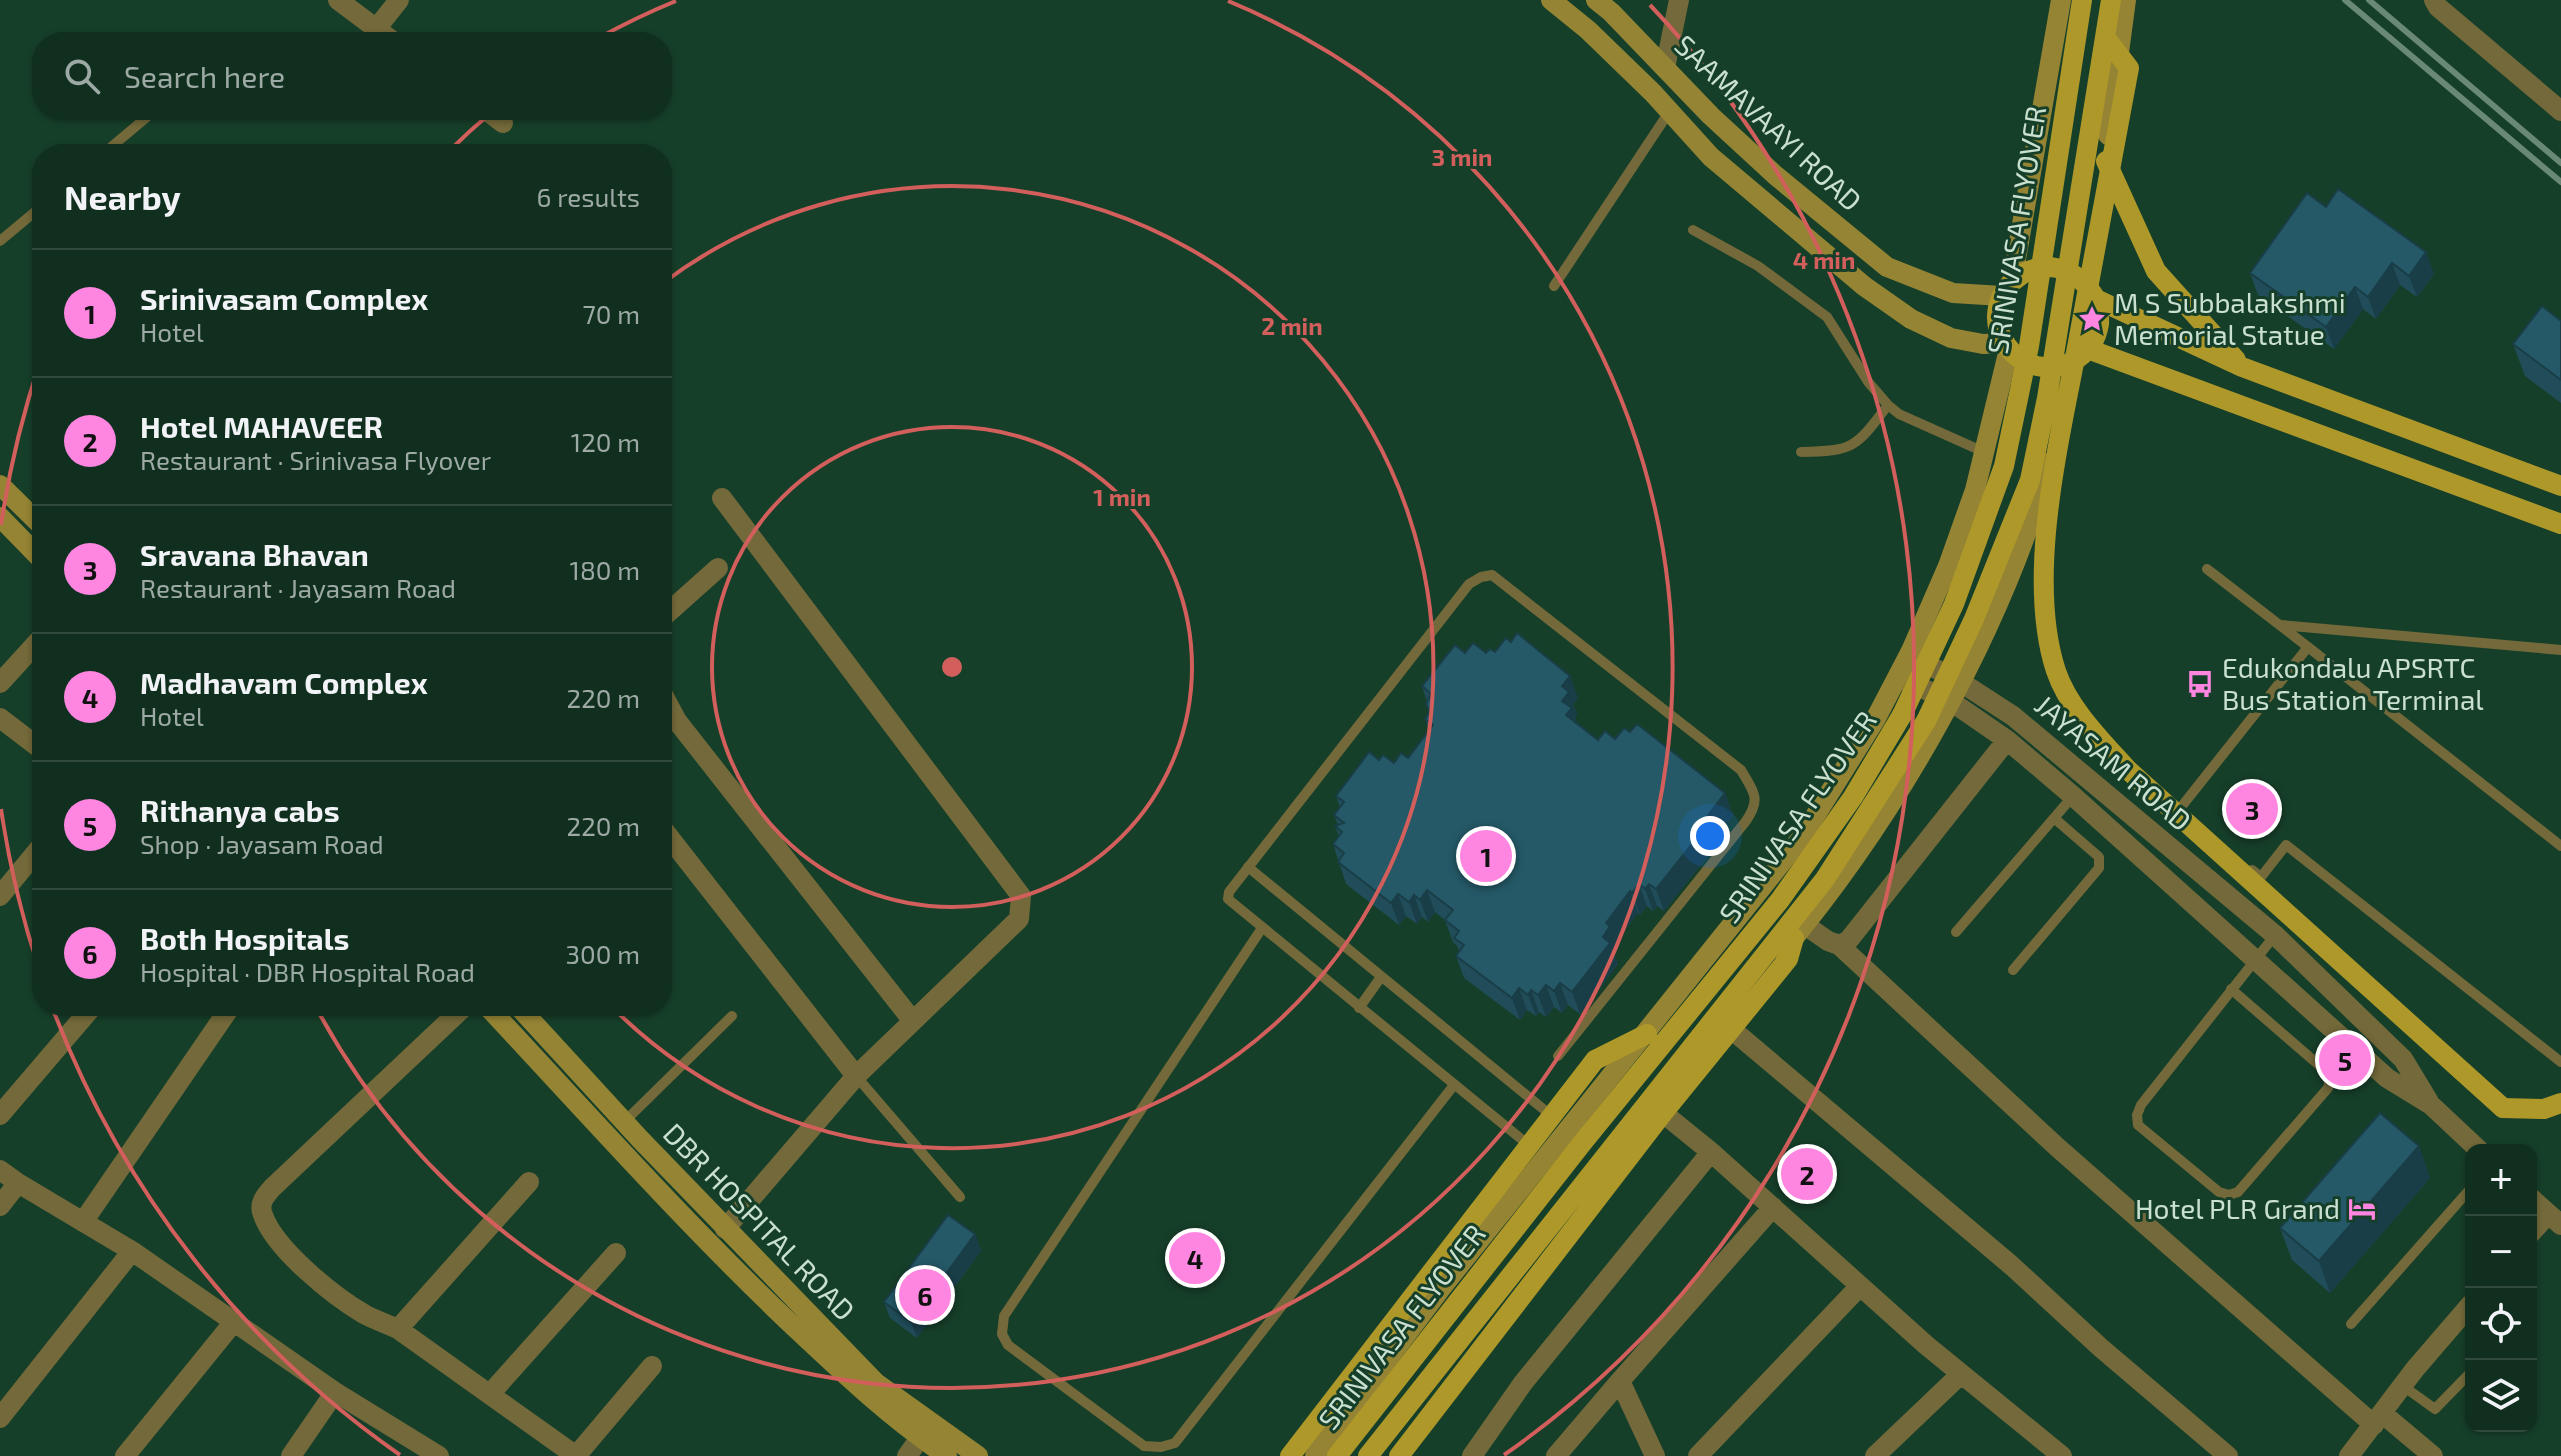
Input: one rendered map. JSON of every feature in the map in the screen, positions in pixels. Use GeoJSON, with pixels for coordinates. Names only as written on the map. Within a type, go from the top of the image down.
{"type":"FeatureCollection","features":[{"type":"Feature","properties":{"kind":"main road","name":"SRINIVASA FLYOVER"},"geometry":{"type":"LineString","coordinates":[[1337,1456],[1583,1142],[1780,900],[1853,797],[1902,715],[1954,604],[2004,466],[2029,346],[2082,0]]}},
{"type":"Feature","properties":{"kind":"main road","name":"SRINIVASA FLYOVER"},"geometry":{"type":"LineString","coordinates":[[1368,1456],[1818,889],[1926,721],[1974,619],[2030,480],[2050,383],[2111,0]]}},
{"type":"Feature","properties":{"kind":"main road"},"geometry":{"type":"LineString","coordinates":[[2105,37],[2129,68],[2058,453],[2042,570],[2046,620],[2057,674],[2081,716],[2127,769],[2503,1108],[2544,1109],[2561,1103]]}},
{"type":"Feature","properties":{"kind":"main road"},"geometry":{"type":"LineString","coordinates":[[2104,158],[2156,271],[2242,367]]}},
{"type":"Feature","properties":{"kind":"main road"},"geometry":{"type":"LineString","coordinates":[[2092,292],[2099,322],[2093,343],[2083,354],[2058,368],[2048,368],[2027,364],[2007,346],[1999,328],[1998,312],[2007,289],[2025,272],[2041,267],[2058,268],[2074,274],[2092,292],[2242,367],[2561,486]]}},
{"type":"Feature","properties":{"kind":"main road"},"geometry":{"type":"LineString","coordinates":[[2083,354],[2561,524]]}},
{"type":"Feature","properties":{"kind":"main road"},"geometry":{"type":"LineString","coordinates":[[1399,1456],[1663,1113],[1788,959],[1799,932]]}},
{"type":"Feature","properties":{"kind":"main road"},"geometry":{"type":"LineString","coordinates":[[1290,1456],[1595,1060],[1647,1034]]}},
{"type":"Feature","properties":{"kind":"street"},"geometry":{"type":"LineString","coordinates":[[338,0],[380,32]]}},
{"type":"Feature","properties":{"kind":"street"},"geometry":{"type":"LineString","coordinates":[[376,29],[399,0]]}},
{"type":"Feature","properties":{"kind":"street","name":"SAAMAVAAYI ROAD"},"geometry":{"type":"LineString","coordinates":[[1551,0],[1588,30],[1711,157],[1864,286],[1899,311],[1951,338],[2007,346]]}},
{"type":"Feature","properties":{"kind":"street","name":"SAAMAVAAYI ROAD"},"geometry":{"type":"LineString","coordinates":[[1596,0],[1711,116],[1775,175],[1887,267],[1953,293],[2007,289]]}},
{"type":"Feature","properties":{"kind":"street"},"geometry":{"type":"LineString","coordinates":[[1665,68],[1679,0]]}},
{"type":"Feature","properties":{"kind":"street"},"geometry":{"type":"LineString","coordinates":[[2007,289],[2061,0]]}},
{"type":"Feature","properties":{"kind":"street"},"geometry":{"type":"LineString","coordinates":[[2092,292],[2104,158],[2126,0]]}},
{"type":"Feature","properties":{"kind":"street"},"geometry":{"type":"LineString","coordinates":[[2434,0],[2438,7],[2561,111]]}},
{"type":"Feature","properties":{"kind":"street"},"geometry":{"type":"LineString","coordinates":[[499,120],[503,123]]}},
{"type":"Feature","properties":{"kind":"street"},"geometry":{"type":"LineString","coordinates":[[1315,1456],[1442,1287],[1802,837],[1875,720],[1909,655],[1948,566],[1975,490],[2007,346]]}},
{"type":"Feature","properties":{"kind":"street"},"geometry":{"type":"LineString","coordinates":[[1378,1456],[1587,1192],[1799,932],[1896,797],[2000,598],[2044,481],[2083,354]]}},
{"type":"Feature","properties":{"kind":"street"},"geometry":{"type":"LineString","coordinates":[[0,485],[32,516]]}},
{"type":"Feature","properties":{"kind":"street"},"geometry":{"type":"LineString","coordinates":[[722,498],[1021,896],[1019,919],[856,1076],[725,1229]]}},
{"type":"Feature","properties":{"kind":"street"},"geometry":{"type":"LineString","coordinates":[[0,517],[32,550]]}},
{"type":"Feature","properties":{"kind":"street"},"geometry":{"type":"LineString","coordinates":[[672,609],[718,568]]}},
{"type":"Feature","properties":{"kind":"street"},"geometry":{"type":"LineString","coordinates":[[0,683],[32,654]]}},
{"type":"Feature","properties":{"kind":"street","name":"JAYASAM ROAD"},"geometry":{"type":"LineString","coordinates":[[1909,655],[1959,681],[2013,716],[2275,935],[2403,1059],[2431,1105]]}},
{"type":"Feature","properties":{"kind":"street","name":"JAYASAM ROAD"},"geometry":{"type":"LineString","coordinates":[[1897,677],[1949,700],[2007,740],[2387,1078],[2431,1105],[2473,1144]]}},
{"type":"Feature","properties":{"kind":"street"},"geometry":{"type":"LineString","coordinates":[[672,712],[912,1020]]}},
{"type":"Feature","properties":{"kind":"street"},"geometry":{"type":"LineString","coordinates":[[0,718],[32,742]]}},
{"type":"Feature","properties":{"kind":"street"},"geometry":{"type":"LineString","coordinates":[[1839,945],[1848,941],[2007,740]]}},
{"type":"Feature","properties":{"kind":"street"},"geometry":{"type":"LineString","coordinates":[[672,841],[856,1076]]}},
{"type":"Feature","properties":{"kind":"street"},"geometry":{"type":"LineString","coordinates":[[0,896],[32,857]]}},
{"type":"Feature","properties":{"kind":"street"},"geometry":{"type":"LineString","coordinates":[[1799,932],[1839,945],[2057,1147],[2379,1420],[2433,1456]]}},
{"type":"Feature","properties":{"kind":"street"},"geometry":{"type":"LineString","coordinates":[[0,1115],[84,1016]]}},
{"type":"Feature","properties":{"kind":"street"},"geometry":{"type":"LineString","coordinates":[[83,1222],[224,1016]]}},
{"type":"Feature","properties":{"kind":"street"},"geometry":{"type":"LineString","coordinates":[[455,1016],[263,1199],[261,1214],[288,1252],[325,1288],[365,1314],[398,1329],[576,1456],[652,1366]]}},
{"type":"Feature","properties":{"kind":"street","name":"DBR HOSPITAL ROAD"},"geometry":{"type":"LineString","coordinates":[[496,1016],[733,1268],[853,1382],[925,1431],[978,1456]]}},
{"type":"Feature","properties":{"kind":"street","name":"DBR HOSPITAL ROAD"},"geometry":{"type":"LineString","coordinates":[[527,1016],[725,1229],[947,1456]]}},
{"type":"Feature","properties":{"kind":"street"},"geometry":{"type":"LineString","coordinates":[[1730,1028],[2012,1266],[2101,1348],[2228,1456]]}},
{"type":"Feature","properties":{"kind":"street"},"geometry":{"type":"LineString","coordinates":[[1663,1113],[2054,1454]]}},
{"type":"Feature","properties":{"kind":"street"},"geometry":{"type":"LineString","coordinates":[[1472,1456],[1523,1383],[1711,1152]]}},
{"type":"Feature","properties":{"kind":"street"},"geometry":{"type":"LineString","coordinates":[[0,1170],[132,1251],[335,1392],[439,1456]]}},
{"type":"Feature","properties":{"kind":"street"},"geometry":{"type":"LineString","coordinates":[[398,1329],[529,1182]]}},
{"type":"Feature","properties":{"kind":"street"},"geometry":{"type":"LineString","coordinates":[[0,1206],[18,1183]]}},
{"type":"Feature","properties":{"kind":"street"},"geometry":{"type":"LineString","coordinates":[[2537,1203],[2554,1219]]}},
{"type":"Feature","properties":{"kind":"street"},"geometry":{"type":"LineString","coordinates":[[1556,1456],[1773,1207]]}},
{"type":"Feature","properties":{"kind":"street"},"geometry":{"type":"LineString","coordinates":[[0,1418],[132,1251]]}},
{"type":"Feature","properties":{"kind":"street"},"geometry":{"type":"LineString","coordinates":[[490,1394],[616,1253]]}},
{"type":"Feature","properties":{"kind":"street"},"geometry":{"type":"LineString","coordinates":[[1698,1456],[1860,1286]]}},
{"type":"Feature","properties":{"kind":"street"},"geometry":{"type":"LineString","coordinates":[[2349,1456],[2465,1311]]}},
{"type":"Feature","properties":{"kind":"street"},"geometry":{"type":"LineString","coordinates":[[125,1456],[233,1323]]}},
{"type":"Feature","properties":{"kind":"street"},"geometry":{"type":"LineString","coordinates":[[1875,1456],[1961,1374]]}},
{"type":"Feature","properties":{"kind":"street"},"geometry":{"type":"LineString","coordinates":[[1620,1381],[1655,1456]]}},
{"type":"Feature","properties":{"kind":"street"},"geometry":{"type":"LineString","coordinates":[[291,1456],[335,1392]]}},
{"type":"Feature","properties":{"kind":"street"},"geometry":{"type":"LineString","coordinates":[[907,1456],[925,1431]]}},
{"type":"Feature","properties":{"kind":"lane"},"geometry":{"type":"LineString","coordinates":[[1554,286],[1669,112]]}},
{"type":"Feature","properties":{"kind":"lane"},"geometry":{"type":"LineString","coordinates":[[115,144],[143,120]]}},
{"type":"Feature","properties":{"kind":"lane"},"geometry":{"type":"LineString","coordinates":[[0,241],[32,214]]}},
{"type":"Feature","properties":{"kind":"lane"},"geometry":{"type":"LineString","coordinates":[[1693,230],[1758,266],[1827,317],[1869,383],[1899,414],[1984,452]]}},
{"type":"Feature","properties":{"kind":"lane"},"geometry":{"type":"LineString","coordinates":[[1801,452],[1838,451],[1850,447],[1863,438],[1888,405]]}},
{"type":"Feature","properties":{"kind":"lane"},"geometry":{"type":"LineString","coordinates":[[2207,569],[2561,846]]}},
{"type":"Feature","properties":{"kind":"lane"},"geometry":{"type":"LineString","coordinates":[[1546,1160],[1228,899],[1229,892],[1248,867],[1469,584],[1492,575],[1741,770],[1756,796],[1754,810],[1746,821],[1558,1056]]}},
{"type":"Feature","properties":{"kind":"lane"},"geometry":{"type":"LineString","coordinates":[[2281,625],[2561,650]]}},
{"type":"Feature","properties":{"kind":"lane"},"geometry":{"type":"LineString","coordinates":[[2308,647],[2178,811],[2261,877],[2286,845],[2561,1062]]}},
{"type":"Feature","properties":{"kind":"lane"},"geometry":{"type":"LineString","coordinates":[[1956,932],[2073,796]]}},
{"type":"Feature","properties":{"kind":"lane"},"geometry":{"type":"LineString","coordinates":[[2013,970],[2099,868],[2099,857],[2054,818]]}},
{"type":"Feature","properties":{"kind":"lane"},"geometry":{"type":"LineString","coordinates":[[1248,867],[1569,1131]]}},
{"type":"Feature","properties":{"kind":"lane"},"geometry":{"type":"LineString","coordinates":[[1262,928],[1004,1316],[1002,1334],[1008,1345],[1144,1446],[1161,1447],[1175,1443],[1454,1085]]}},
{"type":"Feature","properties":{"kind":"lane"},"geometry":{"type":"LineString","coordinates":[[2231,989],[2328,1073],[2330,1080],[2328,1088],[2238,1192],[2229,1195],[2219,1192],[2138,1125],[2137,1115],[2141,1105],[2254,959],[2275,935]]}},
{"type":"Feature","properties":{"kind":"lane"},"geometry":{"type":"LineString","coordinates":[[1359,1008],[1381,977]]}},
{"type":"Feature","properties":{"kind":"lane"},"geometry":{"type":"LineString","coordinates":[[624,1122],[732,1016]]}},
{"type":"Feature","properties":{"kind":"lane"},"geometry":{"type":"LineString","coordinates":[[856,1076],[960,1197]]}},
{"type":"Feature","properties":{"kind":"lane"},"geometry":{"type":"LineString","coordinates":[[2351,1324],[2465,1195]]}},
{"type":"Feature","properties":{"kind":"lane"},"geometry":{"type":"LineString","coordinates":[[2403,1386],[2435,1409],[2465,1379]]}},
{"type":"Feature","properties":{"kind":"building"},"geometry":{"type":"Polygon","coordinates":[[[2338,189],[2426,252],[2409,276],[2392,263],[2368,297],[2355,287],[2326,327],[2250,273],[2307,193],[2326,207],[2338,189]]]}},
{"type":"Feature","properties":{"kind":"building"},"geometry":{"type":"Polygon","coordinates":[[[2542,306],[2561,321],[2561,380],[2513,344],[2542,306]]]}},
{"type":"Feature","properties":{"kind":"building"},"geometry":{"type":"Polygon","coordinates":[[[1517,633],[1570,676],[1562,686],[1569,692],[1562,701],[1572,708],[1566,715],[1598,740],[1605,731],[1615,739],[1624,728],[1630,732],[1637,724],[1725,793],[1699,827],[1703,830],[1656,889],[1649,884],[1645,889],[1639,884],[1632,893],[1630,891],[1606,923],[1610,926],[1603,937],[1610,943],[1572,992],[1560,983],[1554,991],[1546,985],[1538,995],[1531,990],[1528,995],[1519,988],[1512,998],[1456,956],[1464,945],[1454,938],[1459,931],[1445,920],[1453,910],[1427,890],[1420,900],[1414,895],[1409,902],[1398,894],[1391,903],[1338,862],[1344,853],[1333,844],[1342,832],[1335,826],[1344,823],[1334,815],[1344,802],[1336,796],[1369,752],[1379,760],[1383,755],[1394,763],[1401,753],[1408,758],[1433,725],[1425,719],[1430,711],[1426,704],[1431,694],[1422,686],[1455,645],[1465,653],[1473,643],[1486,653],[1490,649],[1495,652],[1506,638],[1511,642],[1517,633]]]}},
{"type":"Feature","properties":{"kind":"building"},"geometry":{"type":"Polygon","coordinates":[[[2380,1113],[2419,1146],[2319,1261],[2280,1228],[2380,1113]]]}},
{"type":"Feature","properties":{"kind":"building"},"geometry":{"type":"Polygon","coordinates":[[[948,1215],[975,1234],[911,1322],[884,1302],[948,1215]]]}},
{"type":"Feature","properties":{"kind":"railway"},"geometry":{"type":"LineString","coordinates":[[2345,0],[2561,182]]}},
{"type":"Feature","properties":{"kind":"railway"},"geometry":{"type":"LineString","coordinates":[[2369,0],[2561,163]]}},
{"type":"Feature","properties":{"kind":"place","name":"M S Subbalakshmi Memorial Statue"},"geometry":{"type":"Point","coordinates":[2092,319]}},
{"type":"Feature","properties":{"kind":"place","name":"Edukondalu APSRTC Bus Station Terminal"},"geometry":{"type":"Point","coordinates":[2200,684]}},
{"type":"Feature","properties":{"kind":"place","name":"Sravana Bhavan"},"geometry":{"type":"Point","coordinates":[2252,809]}},
{"type":"Feature","properties":{"kind":"place","name":"Srinivasam Complex"},"geometry":{"type":"Point","coordinates":[1486,856]}},
{"type":"Feature","properties":{"kind":"place","name":"Rithanya cabs"},"geometry":{"type":"Point","coordinates":[2345,1060]}},
{"type":"Feature","properties":{"kind":"place","name":"Hotel MAHAVEER"},"geometry":{"type":"Point","coordinates":[1807,1174]}},
{"type":"Feature","properties":{"kind":"place","name":"Hotel PLR Grand"},"geometry":{"type":"Point","coordinates":[2362,1209]}},
{"type":"Feature","properties":{"kind":"place","name":"Madhavam Complex"},"geometry":{"type":"Point","coordinates":[1195,1258]}},
{"type":"Feature","properties":{"kind":"place","name":"Both Hospitals"},"geometry":{"type":"Point","coordinates":[925,1295]}}]}
